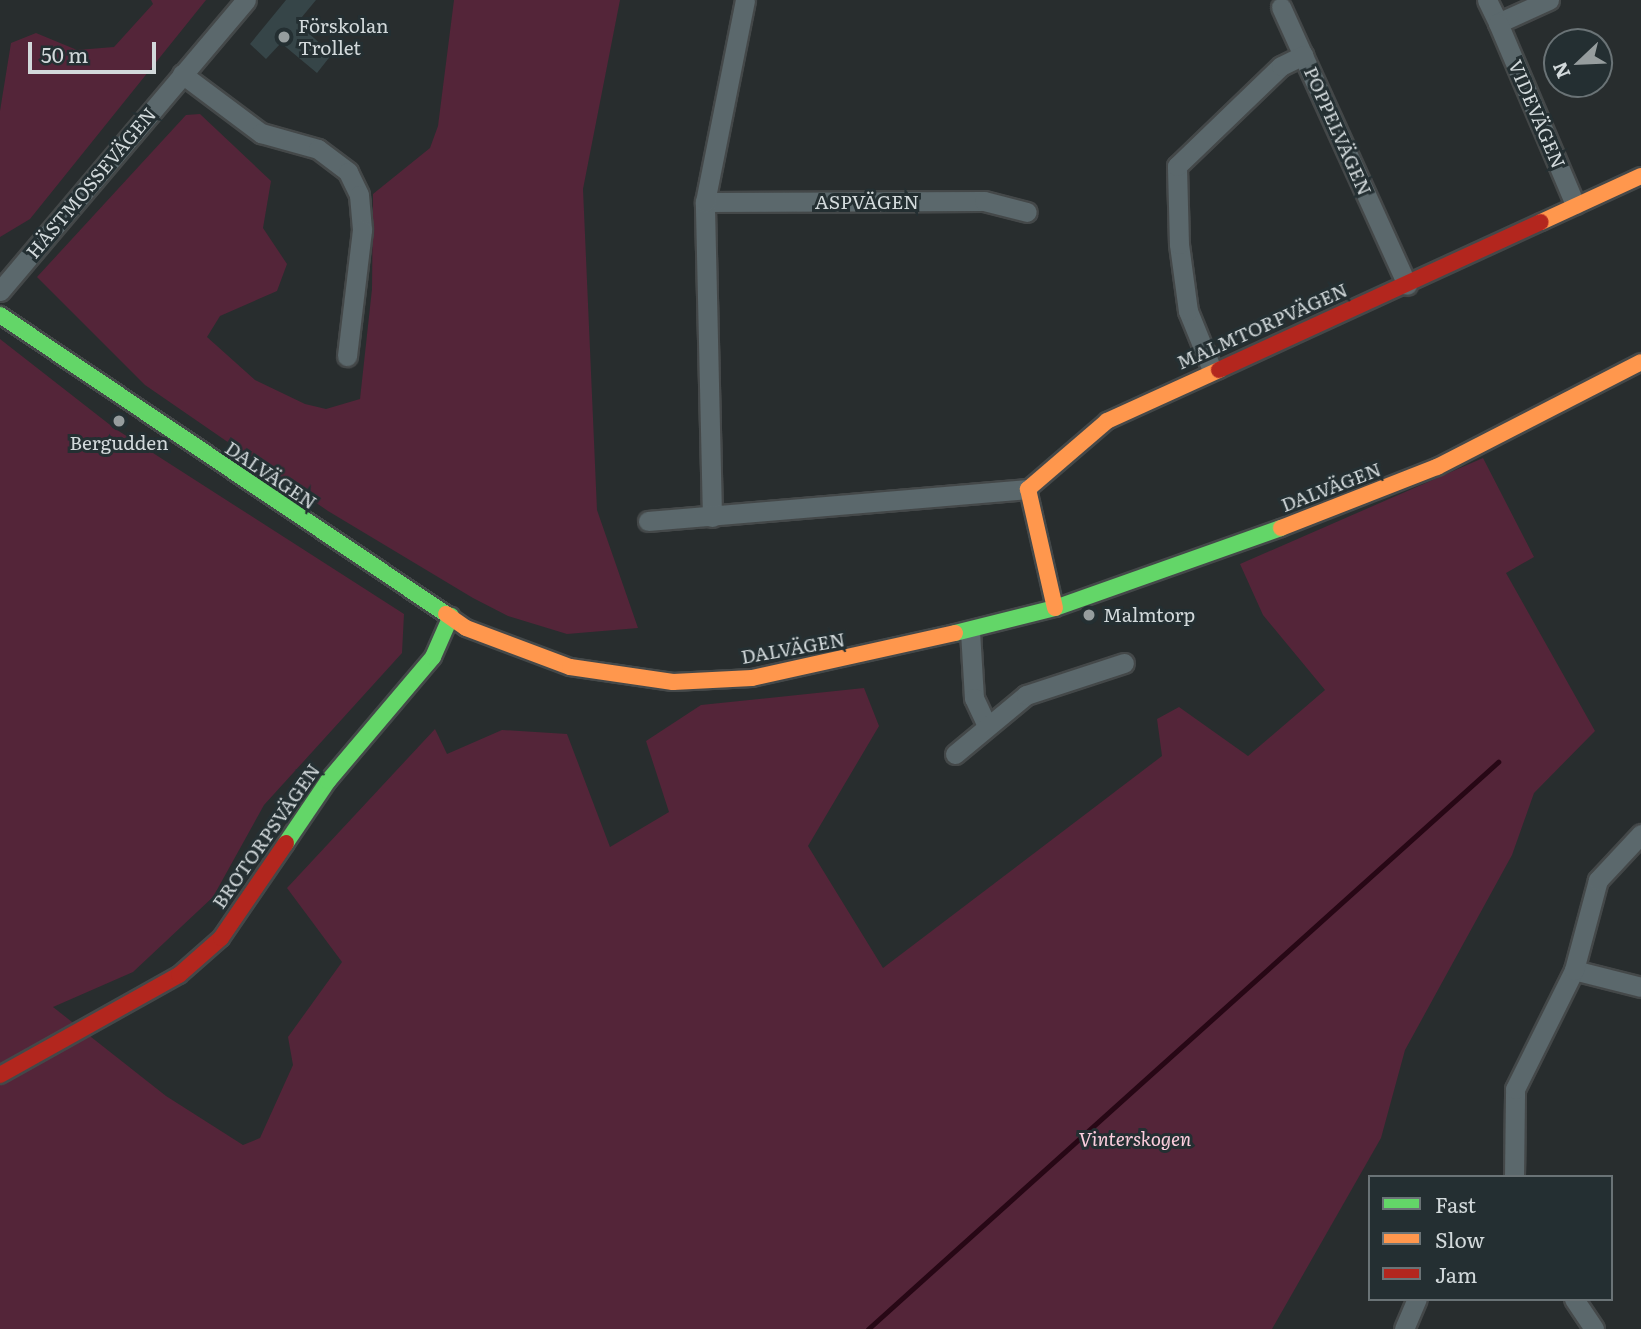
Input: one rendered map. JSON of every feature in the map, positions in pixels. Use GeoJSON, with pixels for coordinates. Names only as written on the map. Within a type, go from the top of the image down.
{"type":"FeatureCollection","features":[{"type":"Feature","properties":{"kind":"main road","name":"MALMTORPVÄGEN"},"geometry":{"type":"LineString","coordinates":[[1028,489],[1107,421],[1212,370],[1407,285],[1575,204],[1641,176]]}},
{"type":"Feature","properties":{"kind":"main road","name":"DALVÄGEN"},"geometry":{"type":"LineString","coordinates":[[0,315],[488,639],[570,667],[673,682],[752,678],[970,631],[1055,608],[1325,513],[1437,467],[1641,362]]}},
{"type":"Feature","properties":{"kind":"main road"},"geometry":{"type":"LineString","coordinates":[[1028,489],[1055,608]]}},
{"type":"Feature","properties":{"kind":"main road","name":"BROTORPSVÄGEN"},"geometry":{"type":"LineString","coordinates":[[0,1074],[180,975],[221,938],[328,781],[433,657],[451,616]]}},
{"type":"Feature","properties":{"kind":"street","name":"HÄSTMOSSEVÄGEN"},"geometry":{"type":"LineString","coordinates":[[0,291],[246,0]]}},
{"type":"Feature","properties":{"kind":"street"},"geometry":{"type":"LineString","coordinates":[[712,517],[705,202],[745,0]]}},
{"type":"Feature","properties":{"kind":"street","name":"VIDEVÄGEN"},"geometry":{"type":"LineString","coordinates":[[1488,0],[1575,204]]}},
{"type":"Feature","properties":{"kind":"street"},"geometry":{"type":"LineString","coordinates":[[1498,23],[1549,0]]}},
{"type":"Feature","properties":{"kind":"street"},"geometry":{"type":"LineString","coordinates":[[1280,7],[1304,55]]}},
{"type":"Feature","properties":{"kind":"street","name":"POPPELVÄGEN"},"geometry":{"type":"LineString","coordinates":[[1212,370],[1188,311],[1179,244],[1177,166],[1281,66],[1304,55],[1407,285]]}},
{"type":"Feature","properties":{"kind":"street"},"geometry":{"type":"LineString","coordinates":[[182,75],[261,133],[318,149],[348,172],[359,195],[362,230],[347,356]]}},
{"type":"Feature","properties":{"kind":"street","name":"ASPVÄGEN"},"geometry":{"type":"LineString","coordinates":[[705,202],[984,201],[1027,212]]}},
{"type":"Feature","properties":{"kind":"street"},"geometry":{"type":"LineString","coordinates":[[648,521],[1028,489]]}},
{"type":"Feature","properties":{"kind":"street"},"geometry":{"type":"LineString","coordinates":[[970,631],[974,698],[987,726]]}},
{"type":"Feature","properties":{"kind":"street"},"geometry":{"type":"LineString","coordinates":[[955,754],[1026,695],[1124,663]]}},
{"type":"Feature","properties":{"kind":"street"},"geometry":{"type":"LineString","coordinates":[[1514,1175],[1515,1089],[1574,970],[1598,880],[1641,834]]}},
{"type":"Feature","properties":{"kind":"street"},"geometry":{"type":"LineString","coordinates":[[1574,970],[1641,986]]}},
{"type":"Feature","properties":{"kind":"street"},"geometry":{"type":"LineString","coordinates":[[1404,1329],[1416,1301]]}},
{"type":"Feature","properties":{"kind":"street"},"geometry":{"type":"LineString","coordinates":[[1575,1301],[1594,1329]]}},
{"type":"Feature","properties":{"kind":"green space"},"geometry":{"type":"Polygon","coordinates":[[[151,0],[206,0],[30,219],[0,237],[0,111],[11,43],[36,33],[77,50],[114,47],[153,4],[151,0]]]}},
{"type":"Feature","properties":{"kind":"green space"},"geometry":{"type":"Polygon","coordinates":[[[454,0],[620,0],[583,189],[597,510],[638,628],[567,634],[508,616],[473,598],[328,511],[145,385],[37,277],[186,115],[200,114],[271,181],[263,228],[287,264],[277,291],[220,316],[207,337],[255,380],[305,404],[326,409],[360,399],[372,289],[373,194],[430,148],[438,126],[454,0]]]}},
{"type":"Feature","properties":{"kind":"green space","name":"Vinterskogen"},"geometry":{"type":"Polygon","coordinates":[[[0,339],[114,428],[404,614],[402,653],[264,805],[213,897],[133,972],[53,1007],[166,1096],[243,1145],[260,1138],[293,1065],[288,1037],[342,962],[287,888],[435,729],[447,754],[502,730],[567,734],[610,847],[669,812],[646,741],[701,705],[864,688],[879,726],[808,846],[883,968],[1162,756],[1157,719],[1179,707],[1248,756],[1325,690],[1263,615],[1240,564],[1483,458],[1534,557],[1506,573],[1595,731],[1534,793],[1512,855],[1405,1050],[1381,1138],[1272,1329],[0,1329],[0,339]]]}},
{"type":"Feature","properties":{"kind":"building","name":"Förskolan Trollet"},"geometry":{"type":"Polygon","coordinates":[[[286,0],[316,0],[297,23],[332,54],[317,73],[281,43],[266,59],[250,44],[286,0]]]}},
{"type":"Feature","properties":{"kind":"waterway"},"geometry":{"type":"LineString","coordinates":[[868,1329],[1498,762]]}},
{"type":"Feature","properties":{"kind":"traffic: fast"},"geometry":{"type":"LineString","coordinates":[[0,315],[446,614]]}},
{"type":"Feature","properties":{"kind":"traffic: fast"},"geometry":{"type":"LineString","coordinates":[[955,633],[1055,608],[1281,528]]}},
{"type":"Feature","properties":{"kind":"traffic: fast"},"geometry":{"type":"LineString","coordinates":[[286,843],[328,781],[433,657],[451,616]]}},
{"type":"Feature","properties":{"kind":"traffic: slow"},"geometry":{"type":"LineString","coordinates":[[1541,222],[1641,176]]}},
{"type":"Feature","properties":{"kind":"traffic: slow"},"geometry":{"type":"LineString","coordinates":[[1281,528],[1437,467],[1641,362]]}},
{"type":"Feature","properties":{"kind":"traffic: slow"},"geometry":{"type":"LineString","coordinates":[[1055,608],[1028,489],[1107,421],[1219,370]]}},
{"type":"Feature","properties":{"kind":"traffic: slow"},"geometry":{"type":"LineString","coordinates":[[446,614],[466,628],[570,667],[673,682],[752,678],[955,633]]}},
{"type":"Feature","properties":{"kind":"traffic: jam"},"geometry":{"type":"LineString","coordinates":[[1219,370],[1541,222]]}},
{"type":"Feature","properties":{"kind":"traffic: jam"},"geometry":{"type":"LineString","coordinates":[[0,1075],[179,975],[221,938],[286,843]]}},
{"type":"Feature","properties":{"kind":"place","name":"Förskolan Trollet"},"geometry":{"type":"Point","coordinates":[284,37]}},
{"type":"Feature","properties":{"kind":"place","name":"Bergudden"},"geometry":{"type":"Point","coordinates":[119,421]}},
{"type":"Feature","properties":{"kind":"place","name":"Malmtorp"},"geometry":{"type":"Point","coordinates":[1089,615]}}]}
